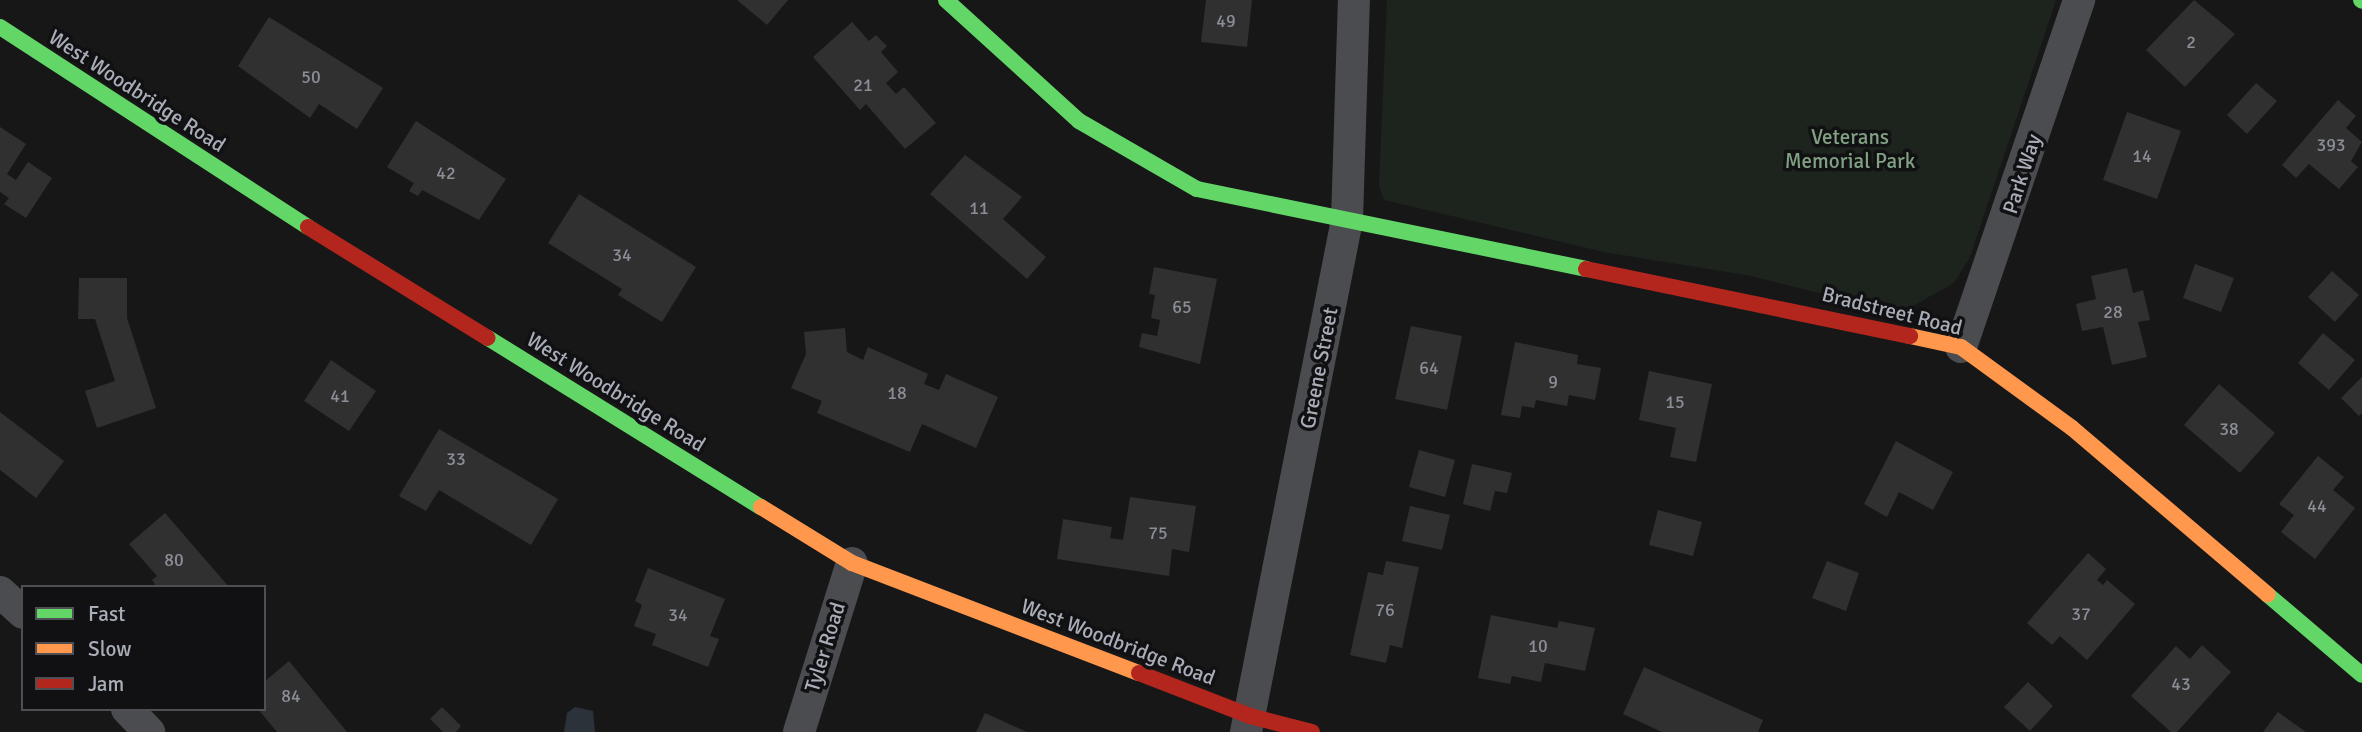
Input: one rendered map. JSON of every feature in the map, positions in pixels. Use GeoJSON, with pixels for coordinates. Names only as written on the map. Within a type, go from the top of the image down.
{"type":"FeatureCollection","features":[{"type":"Feature","properties":{"kind":"street","name":"Bradstreet Road"},"geometry":{"type":"LineString","coordinates":[[946,0],[1079,121],[1197,189],[1961,347],[2072,428],[2362,675]]}},
{"type":"Feature","properties":{"kind":"street","name":"Greene Street"},"geometry":{"type":"LineString","coordinates":[[1248,724],[1347,220],[1354,0]]}},
{"type":"Feature","properties":{"kind":"street","name":"Park Way"},"geometry":{"type":"LineString","coordinates":[[1961,347],[2079,0]]}},
{"type":"Feature","properties":{"kind":"street","name":"West Woodbridge Road"},"geometry":{"type":"LineString","coordinates":[[0,27],[282,211],[852,563],[1248,724],[1312,732]]}},
{"type":"Feature","properties":{"kind":"street","name":"Tyler Road"},"geometry":{"type":"LineString","coordinates":[[799,732],[852,563]]}},
{"type":"Feature","properties":{"kind":"street"},"geometry":{"type":"LineString","coordinates":[[0,593],[21,611]]}},
{"type":"Feature","properties":{"kind":"street"},"geometry":{"type":"LineString","coordinates":[[129,711],[149,732]]}},
{"type":"Feature","properties":{"kind":"green space","name":"Veterans Memorial Park"},"geometry":{"type":"Polygon","coordinates":[[[1387,0],[2056,0],[1970,257],[1954,283],[1909,308],[1871,306],[1751,276],[1604,252],[1384,200],[1379,185],[1387,0]]]}},
{"type":"Feature","properties":{"kind":"shaded area"},"geometry":{"type":"Polygon","coordinates":[[[575,707],[593,711],[595,732],[564,732],[567,713],[575,707]]]}},
{"type":"Feature","properties":{"kind":"building"},"geometry":{"type":"Polygon","coordinates":[[[737,0],[788,0],[767,25],[737,0]]]}},
{"type":"Feature","properties":{"kind":"building"},"geometry":{"type":"Polygon","coordinates":[[[1206,0],[1252,0],[1247,47],[1201,42],[1206,0]]]}},
{"type":"Feature","properties":{"kind":"building"},"geometry":{"type":"Polygon","coordinates":[[[2194,0],[2235,34],[2185,87],[2146,50],[2194,0]]]}},
{"type":"Feature","properties":{"kind":"building"},"geometry":{"type":"Polygon","coordinates":[[[269,17],[383,88],[357,129],[319,104],[310,118],[238,66],[269,17]]]}},
{"type":"Feature","properties":{"kind":"building"},"geometry":{"type":"Polygon","coordinates":[[[852,22],[869,41],[876,35],[887,46],[881,52],[898,72],[886,83],[896,94],[904,87],[936,123],[905,149],[866,104],[860,110],[813,57],[852,22]]]}},
{"type":"Feature","properties":{"kind":"building"},"geometry":{"type":"Polygon","coordinates":[[[2256,83],[2277,101],[2247,134],[2227,115],[2256,83]]]}},
{"type":"Feature","properties":{"kind":"building"},"geometry":{"type":"Polygon","coordinates":[[[2338,100],[2356,116],[2346,128],[2362,142],[2351,161],[2358,167],[2339,189],[2309,164],[2296,178],[2282,165],[2338,100]]]}},
{"type":"Feature","properties":{"kind":"building"},"geometry":{"type":"Polygon","coordinates":[[[2127,112],[2181,131],[2157,199],[2103,180],[2127,112]]]}},
{"type":"Feature","properties":{"kind":"building"},"geometry":{"type":"Polygon","coordinates":[[[416,121],[506,179],[479,220],[422,190],[418,196],[409,191],[414,183],[387,167],[416,121]]]}},
{"type":"Feature","properties":{"kind":"building"},"geometry":{"type":"Polygon","coordinates":[[[0,127],[26,144],[7,174],[16,180],[28,162],[52,178],[26,218],[4,204],[9,198],[0,192],[0,127]]]}},
{"type":"Feature","properties":{"kind":"building"},"geometry":{"type":"Polygon","coordinates":[[[965,155],[1022,197],[1003,219],[1046,257],[1027,279],[930,194],[965,155]]]}},
{"type":"Feature","properties":{"kind":"building"},"geometry":{"type":"Polygon","coordinates":[[[579,194],[696,267],[662,322],[618,295],[622,289],[548,243],[579,194]]]}},
{"type":"Feature","properties":{"kind":"building"},"geometry":{"type":"Polygon","coordinates":[[[2195,264],[2234,278],[2221,312],[2183,298],[2195,264]]]}},
{"type":"Feature","properties":{"kind":"building"},"geometry":{"type":"Polygon","coordinates":[[[1154,267],[1217,279],[1200,364],[1139,347],[1142,333],[1157,336],[1160,320],[1151,318],[1155,295],[1149,294],[1154,267]]]}},
{"type":"Feature","properties":{"kind":"building"},"geometry":{"type":"Polygon","coordinates":[[[2127,268],[2133,293],[2143,290],[2150,320],[2138,322],[2147,357],[2112,365],[2103,327],[2082,331],[2076,304],[2096,299],[2091,276],[2127,268]]]}},
{"type":"Feature","properties":{"kind":"building"},"geometry":{"type":"Polygon","coordinates":[[[2332,271],[2359,295],[2335,322],[2308,297],[2332,271]]]}},
{"type":"Feature","properties":{"kind":"building"},"geometry":{"type":"Polygon","coordinates":[[[79,278],[127,278],[127,318],[156,408],[97,428],[85,391],[115,381],[95,319],[78,319],[79,278]]]}},
{"type":"Feature","properties":{"kind":"building"},"geometry":{"type":"Polygon","coordinates":[[[1411,326],[1462,336],[1447,410],[1395,399],[1411,326]]]}},
{"type":"Feature","properties":{"kind":"building"},"geometry":{"type":"Polygon","coordinates":[[[845,328],[847,352],[863,360],[868,347],[928,374],[924,384],[939,390],[946,374],[998,397],[976,448],[922,424],[910,452],[817,413],[822,401],[791,388],[806,354],[804,332],[845,328]]]}},
{"type":"Feature","properties":{"kind":"building"},"geometry":{"type":"Polygon","coordinates":[[[2323,333],[2355,360],[2329,390],[2298,363],[2323,333]]]}},
{"type":"Feature","properties":{"kind":"building"},"geometry":{"type":"Polygon","coordinates":[[[1515,342],[1578,355],[1577,364],[1601,368],[1595,400],[1569,395],[1567,406],[1536,400],[1534,408],[1522,406],[1520,418],[1501,415],[1515,342]]]}},
{"type":"Feature","properties":{"kind":"building"},"geometry":{"type":"Polygon","coordinates":[[[331,360],[376,391],[349,431],[304,401],[331,360]]]}},
{"type":"Feature","properties":{"kind":"building"},"geometry":{"type":"Polygon","coordinates":[[[1649,371],[1712,384],[1696,462],[1670,457],[1676,428],[1639,420],[1649,371]]]}},
{"type":"Feature","properties":{"kind":"building"},"geometry":{"type":"Polygon","coordinates":[[[2362,377],[2362,413],[2359,416],[2341,398],[2362,377]]]}},
{"type":"Feature","properties":{"kind":"building"},"geometry":{"type":"Polygon","coordinates":[[[2219,384],[2275,433],[2240,473],[2184,425],[2219,384]]]}},
{"type":"Feature","properties":{"kind":"building"},"geometry":{"type":"Polygon","coordinates":[[[0,412],[64,461],[36,498],[0,470],[0,412]]]}},
{"type":"Feature","properties":{"kind":"building"},"geometry":{"type":"Polygon","coordinates":[[[439,429],[558,499],[531,545],[439,490],[426,511],[399,496],[439,429]]]}},
{"type":"Feature","properties":{"kind":"building"},"geometry":{"type":"Polygon","coordinates":[[[1896,441],[1953,472],[1933,510],[1899,492],[1887,517],[1864,504],[1896,441]]]}},
{"type":"Feature","properties":{"kind":"building"},"geometry":{"type":"Polygon","coordinates":[[[1419,450],[1455,460],[1445,497],[1409,487],[1419,450]]]}},
{"type":"Feature","properties":{"kind":"building"},"geometry":{"type":"Polygon","coordinates":[[[2318,456],[2344,477],[2333,490],[2355,508],[2315,559],[2281,532],[2294,515],[2279,504],[2318,456]]]}},
{"type":"Feature","properties":{"kind":"building"},"geometry":{"type":"Polygon","coordinates":[[[1472,464],[1512,473],[1507,493],[1495,491],[1490,511],[1463,504],[1472,464]]]}},
{"type":"Feature","properties":{"kind":"building"},"geometry":{"type":"Polygon","coordinates":[[[1130,497],[1196,506],[1189,552],[1172,549],[1169,576],[1057,559],[1063,519],[1112,527],[1110,538],[1123,540],[1130,497]]]}},
{"type":"Feature","properties":{"kind":"building"},"geometry":{"type":"Polygon","coordinates":[[[1410,506],[1450,515],[1442,550],[1402,541],[1410,506]]]}},
{"type":"Feature","properties":{"kind":"building"},"geometry":{"type":"Polygon","coordinates":[[[1658,510],[1702,522],[1693,556],[1649,545],[1658,510]]]}},
{"type":"Feature","properties":{"kind":"building"},"geometry":{"type":"Polygon","coordinates":[[[165,513],[227,585],[156,585],[152,580],[157,576],[129,544],[165,513]]]}},
{"type":"Feature","properties":{"kind":"building"},"geometry":{"type":"Polygon","coordinates":[[[2088,553],[2106,569],[2097,580],[2103,585],[2107,580],[2135,604],[2087,660],[2060,636],[2052,645],[2027,623],[2088,553]]]}},
{"type":"Feature","properties":{"kind":"building"},"geometry":{"type":"Polygon","coordinates":[[[1386,561],[1419,567],[1402,648],[1390,645],[1386,663],[1350,655],[1368,572],[1383,575],[1386,561]]]}},
{"type":"Feature","properties":{"kind":"building"},"geometry":{"type":"Polygon","coordinates":[[[1827,561],[1859,573],[1846,611],[1812,598],[1827,561]]]}},
{"type":"Feature","properties":{"kind":"building"},"geometry":{"type":"Polygon","coordinates":[[[648,568],[725,599],[710,636],[719,639],[708,667],[652,645],[656,634],[634,626],[642,605],[635,601],[648,568]]]}},
{"type":"Feature","properties":{"kind":"building"},"geometry":{"type":"Polygon","coordinates":[[[1491,615],[1557,628],[1559,621],[1595,628],[1585,671],[1545,663],[1541,682],[1512,676],[1510,684],[1478,678],[1491,615]]]}},
{"type":"Feature","properties":{"kind":"building"},"geometry":{"type":"Polygon","coordinates":[[[2202,645],[2231,672],[2177,732],[2171,732],[2131,696],[2176,646],[2190,659],[2202,645]]]}},
{"type":"Feature","properties":{"kind":"building"},"geometry":{"type":"Polygon","coordinates":[[[289,661],[347,732],[277,732],[260,711],[266,711],[266,680],[289,661]]]}},
{"type":"Feature","properties":{"kind":"building"},"geometry":{"type":"Polygon","coordinates":[[[1644,667],[1763,720],[1758,732],[1662,732],[1623,714],[1644,667]]]}},
{"type":"Feature","properties":{"kind":"building"},"geometry":{"type":"Polygon","coordinates":[[[2028,682],[2053,706],[2030,731],[2004,707],[2028,682]]]}},
{"type":"Feature","properties":{"kind":"building"},"geometry":{"type":"Polygon","coordinates":[[[442,707],[461,726],[456,732],[443,732],[430,719],[442,707]]]}},
{"type":"Feature","properties":{"kind":"building"},"geometry":{"type":"Polygon","coordinates":[[[2278,712],[2306,732],[2263,732],[2278,712]]]}},
{"type":"Feature","properties":{"kind":"building"},"geometry":{"type":"Polygon","coordinates":[[[985,713],[1027,732],[976,732],[985,713]]]}},
{"type":"Feature","properties":{"kind":"traffic: fast"},"geometry":{"type":"LineString","coordinates":[[946,0],[1079,121],[1197,189],[1586,269]]}},
{"type":"Feature","properties":{"kind":"traffic: fast"},"geometry":{"type":"LineString","coordinates":[[0,27],[308,227]]}},
{"type":"Feature","properties":{"kind":"traffic: fast"},"geometry":{"type":"LineString","coordinates":[[488,338],[761,507]]}},
{"type":"Feature","properties":{"kind":"traffic: fast"},"geometry":{"type":"LineString","coordinates":[[2268,595],[2362,675]]}},
{"type":"Feature","properties":{"kind":"traffic: slow"},"geometry":{"type":"LineString","coordinates":[[1910,336],[1961,347],[2072,428],[2268,595]]}},
{"type":"Feature","properties":{"kind":"traffic: slow"},"geometry":{"type":"LineString","coordinates":[[761,507],[852,563],[1139,673]]}},
{"type":"Feature","properties":{"kind":"traffic: jam"},"geometry":{"type":"LineString","coordinates":[[308,227],[488,338]]}},
{"type":"Feature","properties":{"kind":"traffic: jam"},"geometry":{"type":"LineString","coordinates":[[1586,269],[1910,336]]}},
{"type":"Feature","properties":{"kind":"traffic: jam"},"geometry":{"type":"LineString","coordinates":[[1139,673],[1250,716],[1312,732]]}}]}
